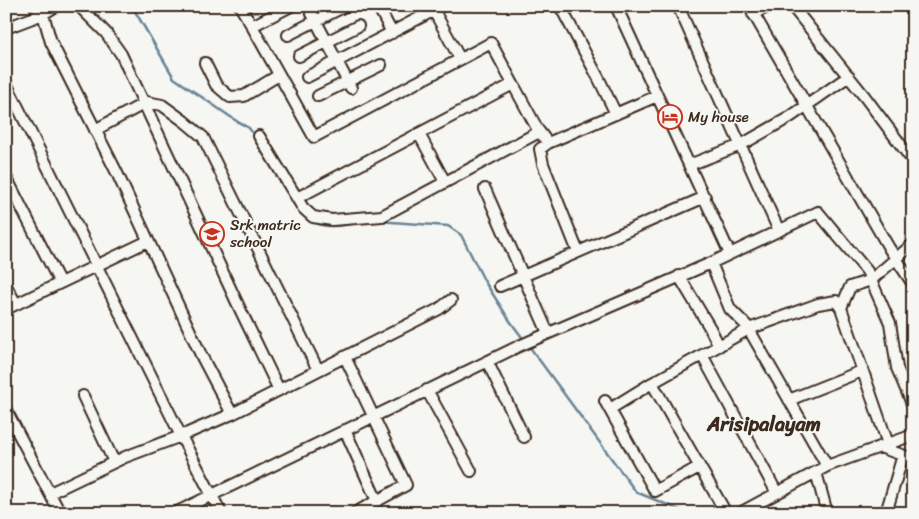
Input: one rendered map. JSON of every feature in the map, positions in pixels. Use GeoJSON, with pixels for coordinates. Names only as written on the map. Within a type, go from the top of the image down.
{"type":"FeatureCollection","features":[{"type":"Feature","properties":{"kind":"street"},"geometry":{"type":"LineString","coordinates":[[35,6],[43,14],[51,42],[96,130],[202,357],[232,414]]}},
{"type":"Feature","properties":{"kind":"street"},"geometry":{"type":"LineString","coordinates":[[6,28],[43,14],[56,6]]}},
{"type":"Feature","properties":{"kind":"street"},"geometry":{"type":"LineString","coordinates":[[79,6],[106,33],[121,54],[279,390]]}},
{"type":"Feature","properties":{"kind":"street"},"geometry":{"type":"LineString","coordinates":[[240,6],[314,137],[491,43],[539,132],[548,143]]}},
{"type":"Feature","properties":{"kind":"street"},"geometry":{"type":"LineString","coordinates":[[252,26],[291,6]]}},
{"type":"Feature","properties":{"kind":"street"},"geometry":{"type":"LineString","coordinates":[[308,6],[349,84]]}},
{"type":"Feature","properties":{"kind":"street"},"geometry":{"type":"LineString","coordinates":[[288,34],[345,6]]}},
{"type":"Feature","properties":{"kind":"street"},"geometry":{"type":"LineString","coordinates":[[378,6],[392,33]]}},
{"type":"Feature","properties":{"kind":"street"},"geometry":{"type":"LineString","coordinates":[[560,6],[616,114]]}},
{"type":"Feature","properties":{"kind":"street"},"geometry":{"type":"LineString","coordinates":[[616,6],[730,254]]}},
{"type":"Feature","properties":{"kind":"street"},"geometry":{"type":"LineString","coordinates":[[678,6],[779,231]]}},
{"type":"Feature","properties":{"kind":"street"},"geometry":{"type":"LineString","coordinates":[[768,6],[751,10],[913,284]]}},
{"type":"Feature","properties":{"kind":"street"},"geometry":{"type":"LineString","coordinates":[[792,6],[913,161]]}},
{"type":"Feature","properties":{"kind":"street"},"geometry":{"type":"LineString","coordinates":[[307,77],[438,8],[460,59]]}},
{"type":"Feature","properties":{"kind":"street"},"geometry":{"type":"LineString","coordinates":[[298,56],[358,26]]}},
{"type":"Feature","properties":{"kind":"street"},"geometry":{"type":"LineString","coordinates":[[205,63],[216,85],[230,97],[244,96],[279,75]]}},
{"type":"Feature","properties":{"kind":"street"},"geometry":{"type":"LineString","coordinates":[[318,96],[349,84],[381,65]]}},
{"type":"Feature","properties":{"kind":"street"},"geometry":{"type":"LineString","coordinates":[[689,165],[741,145],[790,117],[848,76]]}},
{"type":"Feature","properties":{"kind":"street"},"geometry":{"type":"LineString","coordinates":[[6,83],[221,513]]}},
{"type":"Feature","properties":{"kind":"street"},"geometry":{"type":"LineString","coordinates":[[297,198],[514,84]]}},
{"type":"Feature","properties":{"kind":"street"},"geometry":{"type":"LineString","coordinates":[[578,252],[543,164],[540,149],[548,143],[658,96]]}},
{"type":"Feature","properties":{"kind":"street"},"geometry":{"type":"LineString","coordinates":[[96,130],[147,102],[162,105],[203,137],[318,370]]}},
{"type":"Feature","properties":{"kind":"street"},"geometry":{"type":"LineString","coordinates":[[259,136],[303,208],[313,216],[332,220],[382,216],[539,132]]}},
{"type":"Feature","properties":{"kind":"street"},"geometry":{"type":"LineString","coordinates":[[419,134],[445,182]]}},
{"type":"Feature","properties":{"kind":"street"},"geometry":{"type":"LineString","coordinates":[[6,177],[60,283]]}},
{"type":"Feature","properties":{"kind":"street"},"geometry":{"type":"LineString","coordinates":[[485,189],[548,333]]}},
{"type":"Feature","properties":{"kind":"street"},"geometry":{"type":"LineString","coordinates":[[500,286],[704,198]]}},
{"type":"Feature","properties":{"kind":"street"},"geometry":{"type":"LineString","coordinates":[[175,513],[487,361],[711,263],[818,212],[867,271],[890,322],[897,368],[909,384],[913,406]]}},
{"type":"Feature","properties":{"kind":"street"},"geometry":{"type":"LineString","coordinates":[[6,286],[11,306],[148,241]]}},
{"type":"Feature","properties":{"kind":"street"},"geometry":{"type":"LineString","coordinates":[[841,308],[850,288],[871,280],[913,244]]}},
{"type":"Feature","properties":{"kind":"street"},"geometry":{"type":"LineString","coordinates":[[711,263],[730,309],[749,329],[827,466]]}},
{"type":"Feature","properties":{"kind":"street"},"geometry":{"type":"LineString","coordinates":[[679,276],[719,346]]}},
{"type":"Feature","properties":{"kind":"street"},"geometry":{"type":"LineString","coordinates":[[50,493],[114,462],[232,414],[439,309],[451,300]]}},
{"type":"Feature","properties":{"kind":"street"},"geometry":{"type":"LineString","coordinates":[[699,467],[655,490],[608,405],[652,383],[749,329],[818,304],[836,301],[841,308],[862,371],[884,446],[908,457],[886,513]]}},
{"type":"Feature","properties":{"kind":"street"},"geometry":{"type":"LineString","coordinates":[[702,355],[777,493]]}},
{"type":"Feature","properties":{"kind":"street"},"geometry":{"type":"LineString","coordinates":[[345,356],[406,485],[355,513]]}},
{"type":"Feature","properties":{"kind":"street"},"geometry":{"type":"LineString","coordinates":[[487,361],[524,437]]}},
{"type":"Feature","properties":{"kind":"street"},"geometry":{"type":"LineString","coordinates":[[789,400],[862,371]]}},
{"type":"Feature","properties":{"kind":"street"},"geometry":{"type":"LineString","coordinates":[[652,383],[726,513]]}},
{"type":"Feature","properties":{"kind":"street"},"geometry":{"type":"LineString","coordinates":[[427,390],[470,471]]}},
{"type":"Feature","properties":{"kind":"street"},"geometry":{"type":"LineString","coordinates":[[83,396],[114,462]]}},
{"type":"Feature","properties":{"kind":"street"},"geometry":{"type":"LineString","coordinates":[[6,410],[60,513]]}},
{"type":"Feature","properties":{"kind":"street"},"geometry":{"type":"LineString","coordinates":[[345,430],[377,501]]}},
{"type":"Feature","properties":{"kind":"street"},"geometry":{"type":"LineString","coordinates":[[740,513],[827,466],[913,435]]}},
{"type":"Feature","properties":{"kind":"street"},"geometry":{"type":"LineString","coordinates":[[816,472],[827,513]]}},
{"type":"Feature","properties":{"kind":"waterway"},"geometry":{"type":"LineString","coordinates":[[132,6],[174,78],[249,128],[255,137]]}},
{"type":"Feature","properties":{"kind":"waterway"},"geometry":{"type":"LineString","coordinates":[[313,221],[330,226],[361,222]]}},
{"type":"Feature","properties":{"kind":"waterway"},"geometry":{"type":"LineString","coordinates":[[377,221],[448,226],[461,235],[485,282],[524,340]]}},
{"type":"Feature","properties":{"kind":"waterway"},"geometry":{"type":"LineString","coordinates":[[529,346],[636,492],[687,513]]}},
{"type":"Feature","properties":{"kind":"place","name":"My house"},"geometry":{"type":"Point","coordinates":[670,117]}},
{"type":"Feature","properties":{"kind":"place","name":"Srk matric school"},"geometry":{"type":"Point","coordinates":[212,234]}},
{"type":"Feature","properties":{"kind":"district","name":"Arisipalayam"},"geometry":{"type":"Point","coordinates":[764,424]}}]}
